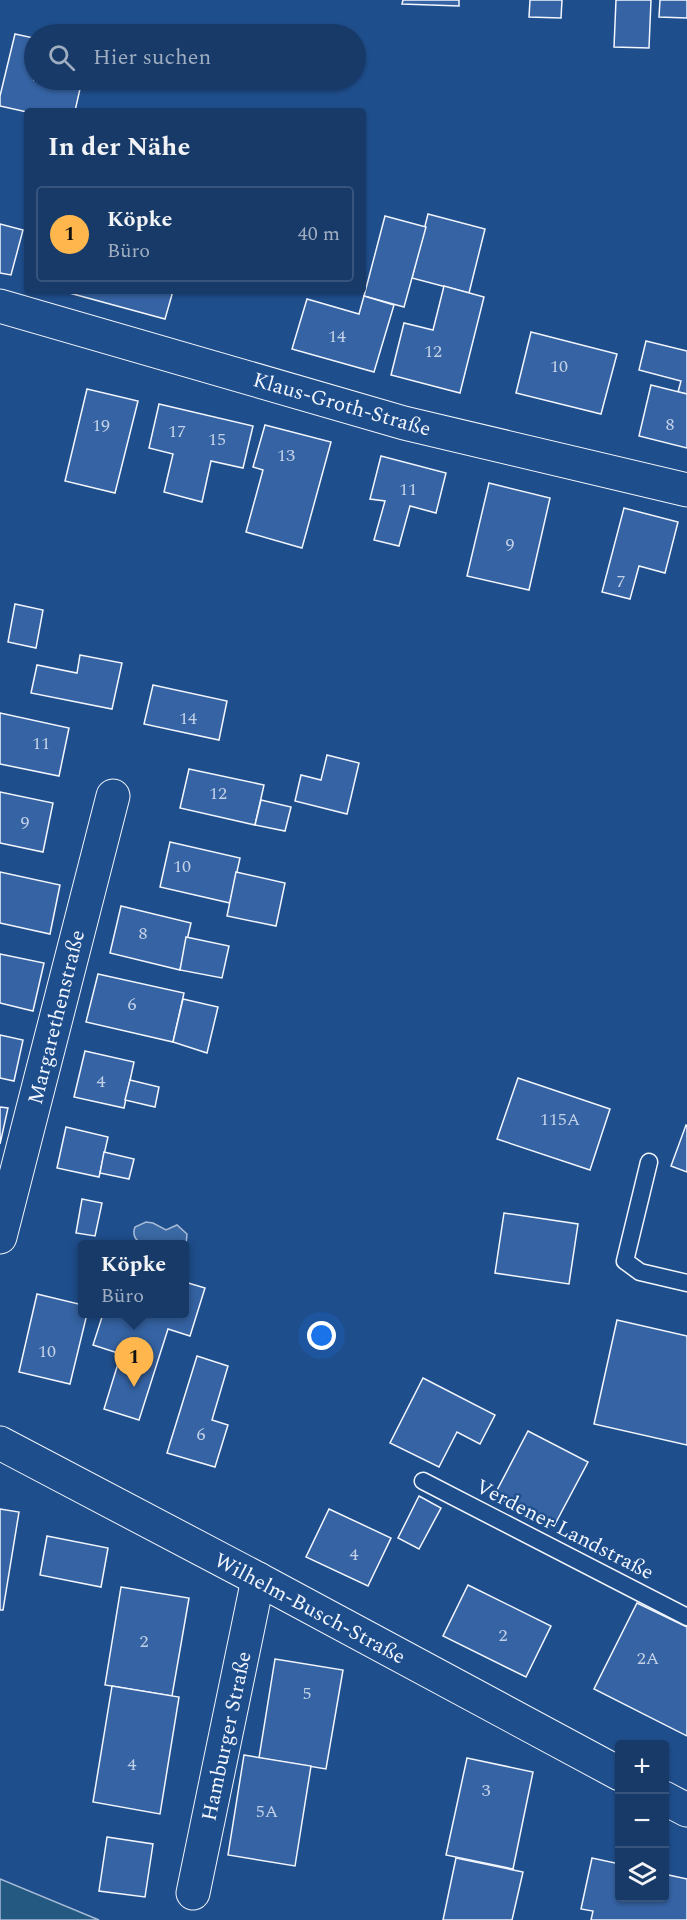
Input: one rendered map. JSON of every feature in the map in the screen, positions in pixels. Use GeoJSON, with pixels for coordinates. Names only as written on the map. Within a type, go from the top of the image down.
{"type":"FeatureCollection","features":[{"type":"Feature","properties":{"kind":"street","name":"Klaus-Groth-Straße"},"geometry":{"type":"LineString","coordinates":[[0,306],[404,423],[687,490]]}},
{"type":"Feature","properties":{"kind":"street","name":"Margarethenstraße"},"geometry":{"type":"LineString","coordinates":[[0,1237],[113,796]]}},
{"type":"Feature","properties":{"kind":"street","name":"Wilhelm-Busch-Straße"},"geometry":{"type":"LineString","coordinates":[[0,1443],[615,1771]]}},
{"type":"Feature","properties":{"kind":"street","name":"Hamburger Straße"},"geometry":{"type":"LineString","coordinates":[[194,1893],[258,1579]]}},
{"type":"Feature","properties":{"kind":"street"},"geometry":{"type":"LineString","coordinates":[[669,1801],[687,1810]]}},
{"type":"Feature","properties":{"kind":"lane"},"geometry":{"type":"LineString","coordinates":[[649,1162],[625,1261],[640,1272],[687,1283]]}},
{"type":"Feature","properties":{"kind":"lane","name":"Verdener Landstraße"},"geometry":{"type":"LineString","coordinates":[[423,1481],[687,1617]]}},
{"type":"Feature","properties":{"kind":"shaded area"},"geometry":{"type":"Polygon","coordinates":[[[146,1222],[166,1230],[177,1225],[187,1234],[186,1240],[137,1240],[134,1232],[135,1227],[146,1222]]]}},
{"type":"Feature","properties":{"kind":"shaded area"},"geometry":{"type":"Polygon","coordinates":[[[0,1879],[99,1920],[0,1920],[0,1879]]]}},
{"type":"Feature","properties":{"kind":"building"},"geometry":{"type":"Polygon","coordinates":[[[403,0],[459,0],[459,6],[402,4],[403,0]]]}},
{"type":"Feature","properties":{"kind":"building"},"geometry":{"type":"Polygon","coordinates":[[[530,0],[562,0],[561,18],[529,17],[530,0]]]}},
{"type":"Feature","properties":{"kind":"building"},"geometry":{"type":"Polygon","coordinates":[[[616,0],[651,0],[649,48],[614,47],[616,0]]]}},
{"type":"Feature","properties":{"kind":"building"},"geometry":{"type":"Polygon","coordinates":[[[660,0],[687,0],[687,18],[659,17],[660,0]]]}},
{"type":"Feature","properties":{"kind":"building"},"geometry":{"type":"Polygon","coordinates":[[[15,34],[24,36],[24,90],[80,90],[76,108],[24,108],[24,111],[0,106],[0,96],[15,34]]]}},
{"type":"Feature","properties":{"kind":"building"},"geometry":{"type":"Polygon","coordinates":[[[428,214],[485,229],[469,293],[412,278],[428,214]]]}},
{"type":"Feature","properties":{"kind":"building"},"geometry":{"type":"Polygon","coordinates":[[[385,216],[426,227],[404,307],[364,296],[385,216]]]}},
{"type":"Feature","properties":{"kind":"building"},"geometry":{"type":"Polygon","coordinates":[[[0,224],[23,230],[11,275],[0,273],[0,224]]]}},
{"type":"Feature","properties":{"kind":"building"},"geometry":{"type":"Polygon","coordinates":[[[444,286],[484,297],[460,393],[391,375],[404,323],[433,330],[444,286]]]}},
{"type":"Feature","properties":{"kind":"building"},"geometry":{"type":"Polygon","coordinates":[[[73,294],[172,294],[165,319],[73,294]]]}},
{"type":"Feature","properties":{"kind":"building"},"geometry":{"type":"Polygon","coordinates":[[[364,296],[394,305],[374,372],[292,349],[307,299],[359,314],[364,296]]]}},
{"type":"Feature","properties":{"kind":"building"},"geometry":{"type":"Polygon","coordinates":[[[531,332],[617,354],[601,414],[516,393],[531,332]]]}},
{"type":"Feature","properties":{"kind":"building"},"geometry":{"type":"Polygon","coordinates":[[[646,341],[687,351],[687,394],[678,392],[681,381],[639,370],[646,341]]]}},
{"type":"Feature","properties":{"kind":"building"},"geometry":{"type":"Polygon","coordinates":[[[651,385],[687,394],[687,448],[639,436],[651,385]]]}},
{"type":"Feature","properties":{"kind":"building"},"geometry":{"type":"Polygon","coordinates":[[[87,389],[138,401],[115,493],[65,481],[87,389]]]}},
{"type":"Feature","properties":{"kind":"building"},"geometry":{"type":"Polygon","coordinates":[[[159,404],[253,426],[243,468],[211,461],[202,502],[164,492],[173,454],[149,448],[159,404]]]}},
{"type":"Feature","properties":{"kind":"building"},"geometry":{"type":"Polygon","coordinates":[[[265,425],[331,442],[302,548],[246,532],[263,470],[253,467],[265,425]]]}},
{"type":"Feature","properties":{"kind":"building"},"geometry":{"type":"Polygon","coordinates":[[[381,456],[446,473],[436,513],[410,506],[399,546],[374,540],[385,501],[370,499],[381,456]]]}},
{"type":"Feature","properties":{"kind":"building"},"geometry":{"type":"Polygon","coordinates":[[[489,483],[550,498],[529,590],[467,576],[489,483]]]}},
{"type":"Feature","properties":{"kind":"building"},"geometry":{"type":"Polygon","coordinates":[[[624,508],[678,522],[665,573],[639,566],[630,599],[602,592],[624,508]]]}},
{"type":"Feature","properties":{"kind":"building"},"geometry":{"type":"Polygon","coordinates":[[[15,604],[43,610],[36,648],[8,642],[15,604]]]}},
{"type":"Feature","properties":{"kind":"building"},"geometry":{"type":"Polygon","coordinates":[[[80,655],[122,663],[112,709],[31,693],[37,665],[77,673],[80,655]]]}},
{"type":"Feature","properties":{"kind":"building"},"geometry":{"type":"Polygon","coordinates":[[[153,685],[227,701],[219,740],[144,724],[153,685]]]}},
{"type":"Feature","properties":{"kind":"building"},"geometry":{"type":"Polygon","coordinates":[[[0,713],[69,728],[59,776],[0,764],[0,713]]]}},
{"type":"Feature","properties":{"kind":"building"},"geometry":{"type":"Polygon","coordinates":[[[327,755],[359,763],[347,814],[295,801],[301,775],[321,780],[327,755]]]}},
{"type":"Feature","properties":{"kind":"building"},"geometry":{"type":"Polygon","coordinates":[[[189,769],[264,785],[255,825],[180,808],[189,769]]]}},
{"type":"Feature","properties":{"kind":"building"},"geometry":{"type":"Polygon","coordinates":[[[0,792],[53,803],[43,852],[0,843],[0,792]]]}},
{"type":"Feature","properties":{"kind":"building"},"geometry":{"type":"Polygon","coordinates":[[[261,800],[291,807],[285,831],[255,825],[261,800]]]}},
{"type":"Feature","properties":{"kind":"building"},"geometry":{"type":"Polygon","coordinates":[[[170,842],[240,858],[230,903],[160,887],[170,842]]]}},
{"type":"Feature","properties":{"kind":"building"},"geometry":{"type":"Polygon","coordinates":[[[0,872],[60,885],[50,934],[0,923],[0,872]]]}},
{"type":"Feature","properties":{"kind":"building"},"geometry":{"type":"Polygon","coordinates":[[[236,872],[285,883],[276,926],[227,916],[236,872]]]}},
{"type":"Feature","properties":{"kind":"building"},"geometry":{"type":"Polygon","coordinates":[[[121,906],[191,923],[180,970],[110,953],[121,906]]]}},
{"type":"Feature","properties":{"kind":"building"},"geometry":{"type":"Polygon","coordinates":[[[186,937],[229,946],[222,978],[180,970],[186,937]]]}},
{"type":"Feature","properties":{"kind":"building"},"geometry":{"type":"Polygon","coordinates":[[[0,954],[44,963],[33,1011],[0,1003],[0,954]]]}},
{"type":"Feature","properties":{"kind":"building"},"geometry":{"type":"Polygon","coordinates":[[[98,974],[184,993],[173,1042],[86,1022],[98,974]]]}},
{"type":"Feature","properties":{"kind":"building"},"geometry":{"type":"Polygon","coordinates":[[[183,999],[218,1007],[207,1053],[173,1042],[183,999]]]}},
{"type":"Feature","properties":{"kind":"building"},"geometry":{"type":"Polygon","coordinates":[[[0,1035],[23,1040],[14,1081],[0,1078],[0,1035]]]}},
{"type":"Feature","properties":{"kind":"building"},"geometry":{"type":"Polygon","coordinates":[[[85,1051],[134,1062],[124,1108],[74,1097],[85,1051]]]}},
{"type":"Feature","properties":{"kind":"building"},"geometry":{"type":"Polygon","coordinates":[[[518,1078],[610,1109],[590,1170],[497,1139],[518,1078]]]}},
{"type":"Feature","properties":{"kind":"building"},"geometry":{"type":"Polygon","coordinates":[[[130,1080],[159,1087],[155,1107],[125,1100],[130,1080]]]}},
{"type":"Feature","properties":{"kind":"building"},"geometry":{"type":"Polygon","coordinates":[[[0,1107],[8,1108],[0,1144],[0,1107]]]}},
{"type":"Feature","properties":{"kind":"building"},"geometry":{"type":"Polygon","coordinates":[[[687,1126],[687,1172],[671,1166],[687,1126]]]}},
{"type":"Feature","properties":{"kind":"building"},"geometry":{"type":"Polygon","coordinates":[[[66,1127],[108,1137],[99,1177],[57,1168],[66,1127]]]}},
{"type":"Feature","properties":{"kind":"building"},"geometry":{"type":"Polygon","coordinates":[[[104,1152],[134,1159],[129,1179],[100,1173],[104,1152]]]}},
{"type":"Feature","properties":{"kind":"building"},"geometry":{"type":"Polygon","coordinates":[[[82,1199],[102,1203],[95,1236],[76,1233],[82,1199]]]}},
{"type":"Feature","properties":{"kind":"building"},"geometry":{"type":"Polygon","coordinates":[[[504,1213],[578,1224],[569,1284],[495,1273],[504,1213]]]}},
{"type":"Feature","properties":{"kind":"building"},"geometry":{"type":"Polygon","coordinates":[[[189,1283],[205,1288],[190,1336],[168,1329],[139,1420],[104,1409],[121,1354],[93,1345],[102,1318],[189,1318],[189,1283]]]}},
{"type":"Feature","properties":{"kind":"building"},"geometry":{"type":"Polygon","coordinates":[[[37,1294],[78,1304],[78,1318],[86,1318],[70,1384],[19,1372],[37,1294]]]}},
{"type":"Feature","properties":{"kind":"building"},"geometry":{"type":"Polygon","coordinates":[[[617,1320],[687,1336],[687,1445],[594,1424],[617,1320]]]}},
{"type":"Feature","properties":{"kind":"building"},"geometry":{"type":"Polygon","coordinates":[[[197,1356],[228,1366],[212,1420],[228,1425],[215,1467],[167,1453],[197,1356]]]}},
{"type":"Feature","properties":{"kind":"building"},"geometry":{"type":"Polygon","coordinates":[[[423,1378],[495,1415],[480,1444],[457,1432],[439,1467],[390,1443],[423,1378]]]}},
{"type":"Feature","properties":{"kind":"building"},"geometry":{"type":"Polygon","coordinates":[[[528,1431],[588,1462],[554,1526],[494,1496],[528,1431]]]}},
{"type":"Feature","properties":{"kind":"building"},"geometry":{"type":"Polygon","coordinates":[[[419,1496],[441,1508],[419,1549],[398,1538],[419,1496]]]}},
{"type":"Feature","properties":{"kind":"building"},"geometry":{"type":"Polygon","coordinates":[[[0,1509],[19,1512],[3,1610],[0,1610],[0,1509]]]}},
{"type":"Feature","properties":{"kind":"building"},"geometry":{"type":"Polygon","coordinates":[[[329,1509],[391,1538],[368,1586],[306,1557],[329,1509]]]}},
{"type":"Feature","properties":{"kind":"building"},"geometry":{"type":"Polygon","coordinates":[[[47,1536],[108,1548],[101,1587],[40,1575],[47,1536]]]}},
{"type":"Feature","properties":{"kind":"building"},"geometry":{"type":"Polygon","coordinates":[[[468,1585],[551,1626],[526,1677],[443,1636],[468,1585]]]}},
{"type":"Feature","properties":{"kind":"building"},"geometry":{"type":"Polygon","coordinates":[[[121,1587],[189,1598],[172,1696],[105,1685],[121,1587]]]}},
{"type":"Feature","properties":{"kind":"building"},"geometry":{"type":"Polygon","coordinates":[[[637,1603],[687,1627],[687,1736],[594,1689],[637,1603]]]}},
{"type":"Feature","properties":{"kind":"building"},"geometry":{"type":"Polygon","coordinates":[[[275,1659],[343,1670],[326,1769],[259,1758],[275,1659]]]}},
{"type":"Feature","properties":{"kind":"building"},"geometry":{"type":"Polygon","coordinates":[[[112,1686],[179,1697],[160,1814],[93,1802],[112,1686]]]}},
{"type":"Feature","properties":{"kind":"building"},"geometry":{"type":"Polygon","coordinates":[[[244,1755],[311,1766],[295,1866],[228,1855],[244,1755]]]}},
{"type":"Feature","properties":{"kind":"building"},"geometry":{"type":"Polygon","coordinates":[[[467,1758],[533,1772],[513,1869],[446,1855],[467,1758]]]}},
{"type":"Feature","properties":{"kind":"building"},"geometry":{"type":"Polygon","coordinates":[[[107,1837],[153,1844],[145,1897],[99,1891],[107,1837]]]}},
{"type":"Feature","properties":{"kind":"building"},"geometry":{"type":"Polygon","coordinates":[[[456,1858],[523,1872],[512,1920],[443,1920],[456,1858]]]}},
{"type":"Feature","properties":{"kind":"building"},"geometry":{"type":"Polygon","coordinates":[[[592,1858],[615,1863],[615,1902],[669,1902],[669,1875],[687,1879],[687,1920],[591,1920],[593,1911],[581,1909],[592,1858]]]}},
{"type":"Feature","properties":{"kind":"place","name":"Köpke"},"geometry":{"type":"Point","coordinates":[134,1387]}}]}
